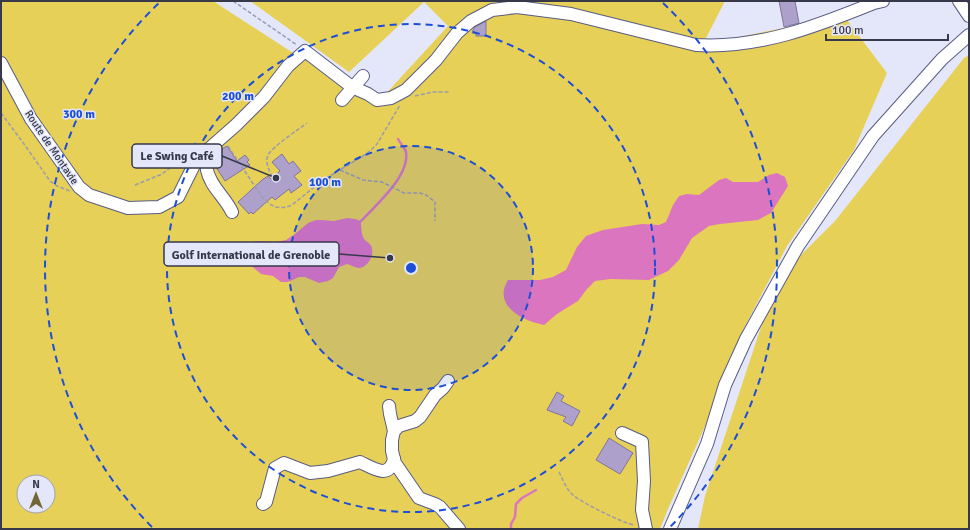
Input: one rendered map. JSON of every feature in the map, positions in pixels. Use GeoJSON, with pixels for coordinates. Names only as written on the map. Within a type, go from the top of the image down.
{"type":"FeatureCollection","features":[{"type":"Feature","properties":{"kind":"street"},"geometry":{"type":"LineString","coordinates":[[305,51],[352,87],[377,100],[384,100],[398,95],[406,90],[436,60],[457,33],[471,21],[492,10],[517,7],[571,14],[690,43],[716,46],[741,44],[784,35],[816,26],[874,3],[883,1]]}},
{"type":"Feature","properties":{"kind":"street"},"geometry":{"type":"LineString","coordinates":[[959,1],[969,16]]}},
{"type":"Feature","properties":{"kind":"street"},"geometry":{"type":"LineString","coordinates":[[671,527],[707,444],[725,385],[746,339],[798,246],[873,136],[942,59],[969,35]]}},
{"type":"Feature","properties":{"kind":"street","name":"Route de Montavie"},"geometry":{"type":"LineString","coordinates":[[1,63],[31,119],[79,187],[88,195],[128,208],[159,206],[178,197],[194,165],[207,150],[223,138],[264,97],[288,66],[305,51]]}},
{"type":"Feature","properties":{"kind":"street"},"geometry":{"type":"LineString","coordinates":[[342,100],[363,76]]}},
{"type":"Feature","properties":{"kind":"street"},"geometry":{"type":"LineString","coordinates":[[207,150],[207,170],[209,179],[224,198],[232,212]]}},
{"type":"Feature","properties":{"kind":"street"},"geometry":{"type":"LineString","coordinates":[[394,431],[399,426],[415,421],[420,417],[434,395],[443,388],[448,381]]}},
{"type":"Feature","properties":{"kind":"street"},"geometry":{"type":"LineString","coordinates":[[389,406],[394,431],[392,451],[401,473],[419,498],[440,507],[459,529]]}},
{"type":"Feature","properties":{"kind":"street"},"geometry":{"type":"LineString","coordinates":[[622,433],[642,442],[644,481],[642,510],[646,528]]}},
{"type":"Feature","properties":{"kind":"street"},"geometry":{"type":"LineString","coordinates":[[263,504],[266,502],[275,468],[284,463],[310,473],[328,471],[360,462],[381,471],[392,466],[394,458]]}},
{"type":"Feature","properties":{"kind":"path"},"geometry":{"type":"LineString","coordinates":[[233,1],[305,51]]}},
{"type":"Feature","properties":{"kind":"path"},"geometry":{"type":"LineString","coordinates":[[410,97],[433,92],[450,92]]}},
{"type":"Feature","properties":{"kind":"path"},"geometry":{"type":"LineString","coordinates":[[262,196],[274,207],[286,208],[292,205],[323,180],[363,156],[377,144],[393,115],[404,101]]}},
{"type":"Feature","properties":{"kind":"path"},"geometry":{"type":"LineString","coordinates":[[1,114],[50,180],[57,186],[70,191]]}},
{"type":"Feature","properties":{"kind":"path"},"geometry":{"type":"LineString","coordinates":[[272,177],[268,169],[268,155],[307,123]]}},
{"type":"Feature","properties":{"kind":"path"},"geometry":{"type":"LineString","coordinates":[[340,170],[363,180],[382,182],[404,193],[420,193],[432,199],[436,206],[434,215],[435,221]]}},
{"type":"Feature","properties":{"kind":"path"},"geometry":{"type":"LineString","coordinates":[[559,472],[565,485],[573,495],[629,524],[646,528]]}},
{"type":"Feature","properties":{"kind":"shaded area"},"geometry":{"type":"Polygon","coordinates":[[[1,1],[213,1],[290,51],[381,99],[448,26],[424,2],[349,72],[250,1],[725,1],[703,44],[844,16],[887,73],[854,150],[787,246],[744,328],[714,406],[660,529],[1,529],[1,1]]]}},
{"type":"Feature","properties":{"kind":"shaded area"},"geometry":{"type":"Polygon","coordinates":[[[969,55],[969,529],[698,529],[705,496],[766,312],[792,264],[835,221],[964,58],[969,55]]]}},
{"type":"Feature","properties":{"kind":"shaded area"},"geometry":{"type":"Polygon","coordinates":[[[777,173],[785,177],[788,186],[771,213],[758,220],[709,226],[692,238],[679,260],[668,271],[649,280],[610,279],[595,281],[578,301],[557,314],[544,325],[519,316],[507,305],[504,297],[504,289],[508,280],[540,280],[553,277],[566,270],[577,247],[586,236],[603,230],[642,224],[659,225],[666,222],[673,205],[679,196],[687,194],[699,195],[719,180],[726,178],[733,182],[758,182],[769,175],[777,173]]]}},
{"type":"Feature","properties":{"kind":"shaded area"},"geometry":{"type":"Polygon","coordinates":[[[347,218],[361,221],[361,231],[363,237],[372,247],[371,258],[365,266],[358,268],[347,264],[339,267],[333,278],[319,283],[305,277],[299,277],[288,282],[281,282],[273,276],[261,274],[251,265],[248,253],[253,242],[275,242],[286,240],[308,223],[316,220],[334,221],[347,218]]]}},
{"type":"Feature","properties":{"kind":"building"},"geometry":{"type":"Polygon","coordinates":[[[779,1],[795,1],[799,23],[784,27],[779,1]]]}},
{"type":"Feature","properties":{"kind":"building"},"geometry":{"type":"Polygon","coordinates":[[[486,21],[486,36],[476,36],[476,33],[472,33],[475,27],[486,21]]]}},
{"type":"Feature","properties":{"kind":"building"},"geometry":{"type":"Polygon","coordinates":[[[227,146],[237,161],[245,155],[249,160],[247,162],[250,165],[225,181],[214,164],[214,154],[227,146]]]}},
{"type":"Feature","properties":{"kind":"building"},"geometry":{"type":"Polygon","coordinates":[[[282,154],[289,164],[293,161],[301,171],[294,176],[302,185],[291,193],[289,189],[275,200],[272,197],[253,214],[251,212],[249,214],[238,202],[262,180],[268,176],[271,179],[280,171],[272,162],[282,154]]]}},
{"type":"Feature","properties":{"kind":"building"},"geometry":{"type":"Polygon","coordinates":[[[557,392],[564,396],[561,401],[580,411],[572,426],[563,421],[566,417],[547,410],[557,392]]]}},
{"type":"Feature","properties":{"kind":"building"},"geometry":{"type":"Polygon","coordinates":[[[609,438],[633,453],[620,474],[596,460],[609,438]]]}},
{"type":"Feature","properties":{"kind":"waterway"},"geometry":{"type":"LineString","coordinates":[[361,221],[390,190],[403,171],[406,161],[406,152],[398,139]]}},
{"type":"Feature","properties":{"kind":"waterway"},"geometry":{"type":"LineString","coordinates":[[511,529],[511,524],[515,517],[516,504],[522,498],[536,490]]}},
{"type":"Feature","properties":{"kind":"place","name":"Le Swing Café"},"geometry":{"type":"Point","coordinates":[276,178]}},
{"type":"Feature","properties":{"kind":"place","name":"Golf International de Grenoble"},"geometry":{"type":"Point","coordinates":[390,258]}}]}
